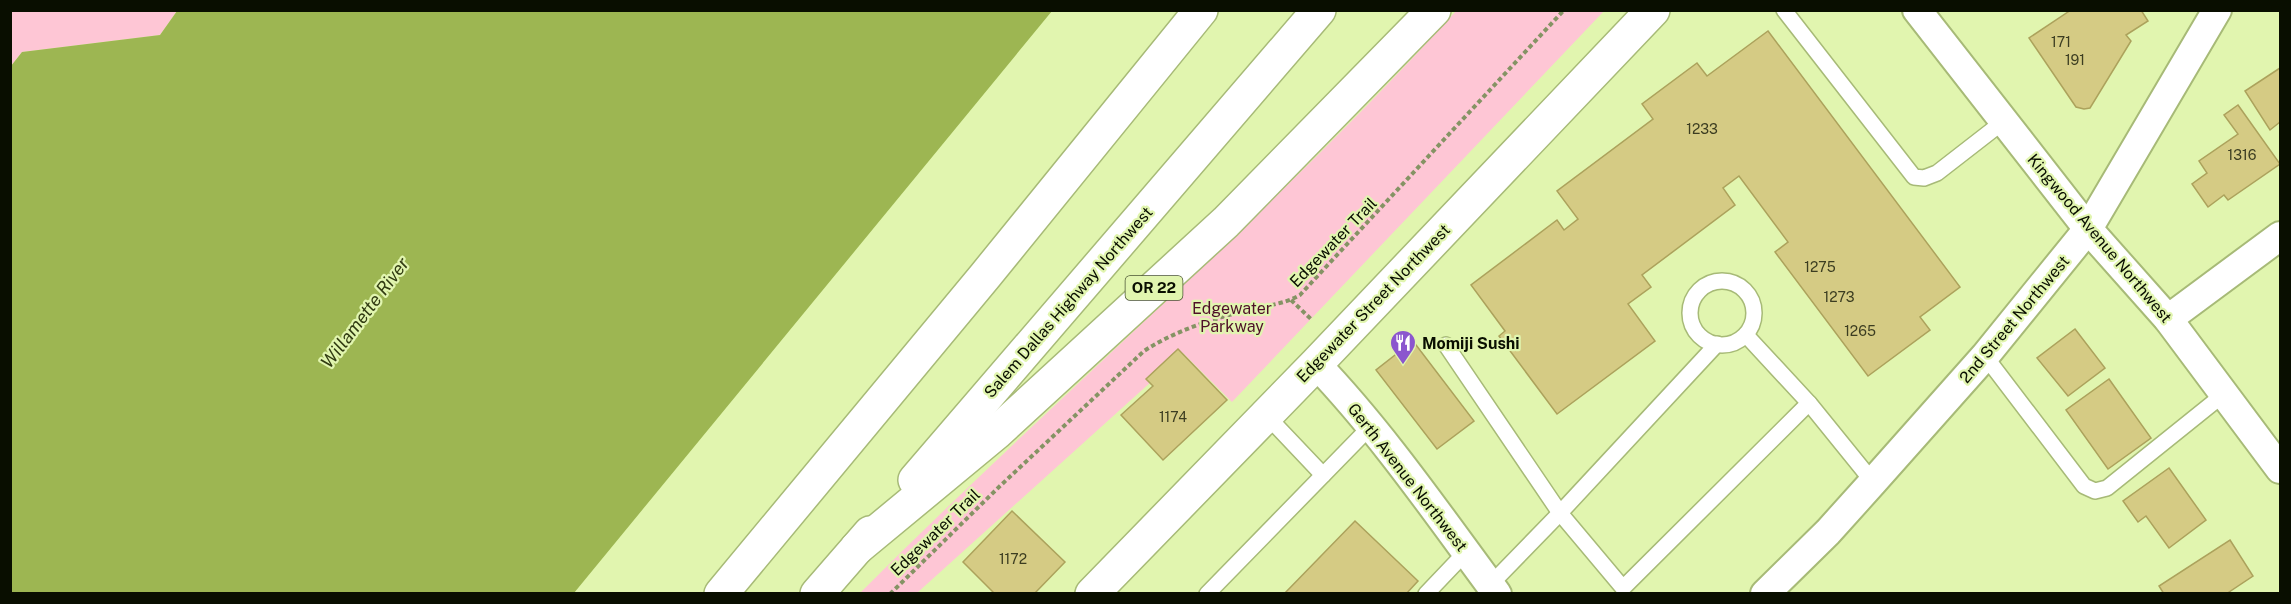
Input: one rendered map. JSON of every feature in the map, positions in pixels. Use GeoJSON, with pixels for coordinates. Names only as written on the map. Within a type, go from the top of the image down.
{"type":"FeatureCollection","features":[{"type":"Feature","properties":{"kind":"main road"},"geometry":{"type":"LineString","coordinates":[[721,594],[1201,10]]}},
{"type":"Feature","properties":{"kind":"main road","name":"Salem Dallas Highway Northwest"},"geometry":{"type":"LineString","coordinates":[[817,594],[1319,10]]}},
{"type":"Feature","properties":{"kind":"main road","name":"OR 22"},"geometry":{"type":"LineString","coordinates":[[857,548],[996,433],[1226,222],[1434,10]]}},
{"type":"Feature","properties":{"kind":"main road","name":"Edgewater Street Northwest"},"geometry":{"type":"LineString","coordinates":[[1092,594],[1316,364],[1653,10]]}},
{"type":"Feature","properties":{"kind":"street","name":"Kingwood Avenue Northwest"},"geometry":{"type":"LineString","coordinates":[[1917,10],[2088,229],[2168,319],[2280,469]]}},
{"type":"Feature","properties":{"kind":"street","name":"2nd Street Northwest"},"geometry":{"type":"LineString","coordinates":[[1765,594],[1828,532],[1985,356],[2088,229],[2126,169],[2217,10]]}},
{"type":"Feature","properties":{"kind":"street"},"geometry":{"type":"LineString","coordinates":[[2168,319],[2280,236]]}},
{"type":"Feature","properties":{"kind":"street","name":"Gerth Avenue Northwest"},"geometry":{"type":"LineString","coordinates":[[1316,364],[1370,427],[1493,589]]}},
{"type":"Feature","properties":{"kind":"lane"},"geometry":{"type":"LineString","coordinates":[[1784,10],[1914,177],[1924,178],[1937,173],[2004,121]]}},
{"type":"Feature","properties":{"kind":"lane"},"geometry":{"type":"LineString","coordinates":[[1720,280],[1731,281],[1748,294],[1753,304],[1754,315],[1746,335],[1727,345],[1717,345],[1707,342],[1699,335],[1689,317],[1690,306],[1700,288],[1720,280]]}},
{"type":"Feature","properties":{"kind":"lane"},"geometry":{"type":"LineString","coordinates":[[1746,335],[1809,403],[1873,482]]}},
{"type":"Feature","properties":{"kind":"lane"},"geometry":{"type":"LineString","coordinates":[[1446,345],[1560,513],[1623,588],[1809,403]]}},
{"type":"Feature","properties":{"kind":"lane"},"geometry":{"type":"LineString","coordinates":[[1493,589],[1560,513],[1717,345]]}},
{"type":"Feature","properties":{"kind":"lane"},"geometry":{"type":"LineString","coordinates":[[1985,356],[2084,486],[2095,491],[2107,488],[2224,394]]}},
{"type":"Feature","properties":{"kind":"lane"},"geometry":{"type":"LineString","coordinates":[[1266,415],[1323,475]]}},
{"type":"Feature","properties":{"kind":"lane"},"geometry":{"type":"LineString","coordinates":[[1207,594],[1370,427]]}},
{"type":"Feature","properties":{"kind":"lane"},"geometry":{"type":"LineString","coordinates":[[1426,594],[1466,552]]}},
{"type":"Feature","properties":{"kind":"path","name":"Edgewater Trail"},"geometry":{"type":"LineString","coordinates":[[890,594],[1000,486],[1144,351],[1164,338],[1187,328],[1291,300],[1300,295],[1564,10]]}},
{"type":"Feature","properties":{"kind":"green space"},"geometry":{"type":"Polygon","coordinates":[[[11,11],[177,11],[160,35],[22,52],[11,66],[11,11]]]}},
{"type":"Feature","properties":{"kind":"green space","name":"Edgewater Parkway"},"geometry":{"type":"Polygon","coordinates":[[[1456,11],[1604,11],[1232,402],[1183,353],[917,593],[859,594],[933,521],[1237,234],[1385,87],[1456,11]]]}},
{"type":"Feature","properties":{"kind":"water","name":"Willamette River"},"geometry":{"type":"Polygon","coordinates":[[[177,11],[1052,11],[574,593],[11,593],[11,66],[22,52],[160,35],[177,11]]]}},
{"type":"Feature","properties":{"kind":"building"},"geometry":{"type":"Polygon","coordinates":[[[2071,10],[2141,10],[2148,21],[2126,35],[2131,41],[2090,108],[2084,109],[2076,107],[2029,38],[2071,10]]]}},
{"type":"Feature","properties":{"kind":"building"},"geometry":{"type":"Polygon","coordinates":[[[1768,31],[1960,287],[1920,317],[1930,330],[1868,376],[1775,252],[1788,242],[1739,176],[1723,188],[1735,205],[1642,275],[1651,287],[1628,304],[1655,341],[1557,414],[1499,336],[1505,331],[1471,285],[1557,220],[1564,230],[1578,219],[1557,191],[1653,119],[1642,104],[1697,63],[1707,76],[1768,31]]]}},
{"type":"Feature","properties":{"kind":"building"},"geometry":{"type":"Polygon","coordinates":[[[2280,68],[2280,122],[2270,130],[2245,91],[2280,68]]]}},
{"type":"Feature","properties":{"kind":"building"},"geometry":{"type":"Polygon","coordinates":[[[2238,105],[2280,164],[2228,200],[2224,195],[2208,207],[2192,184],[2207,173],[2199,161],[2238,134],[2224,115],[2238,105]]]}},
{"type":"Feature","properties":{"kind":"building"},"geometry":{"type":"Polygon","coordinates":[[[2075,329],[2105,368],[2068,396],[2037,358],[2075,329]]]}},
{"type":"Feature","properties":{"kind":"building"},"geometry":{"type":"Polygon","coordinates":[[[1413,341],[1474,421],[1437,449],[1376,370],[1413,341]]]}},
{"type":"Feature","properties":{"kind":"building"},"geometry":{"type":"Polygon","coordinates":[[[1178,349],[1227,400],[1163,460],[1121,415],[1153,386],[1146,379],[1178,349]]]}},
{"type":"Feature","properties":{"kind":"building"},"geometry":{"type":"Polygon","coordinates":[[[2109,379],[2151,438],[2108,469],[2066,410],[2109,379]]]}},
{"type":"Feature","properties":{"kind":"building"},"geometry":{"type":"Polygon","coordinates":[[[2169,468],[2206,520],[2169,548],[2146,516],[2138,522],[2123,501],[2169,468]]]}},
{"type":"Feature","properties":{"kind":"building"},"geometry":{"type":"Polygon","coordinates":[[[1012,511],[1065,562],[1034,594],[995,594],[963,562],[1012,511]]]}},
{"type":"Feature","properties":{"kind":"building"},"geometry":{"type":"Polygon","coordinates":[[[1355,521],[1418,581],[1406,594],[1284,594],[1355,521]]]}},
{"type":"Feature","properties":{"kind":"building"},"geometry":{"type":"Polygon","coordinates":[[[2230,540],[2253,576],[2226,594],[2164,594],[2159,586],[2230,540]]]}},
{"type":"Feature","properties":{"kind":"place","name":"Momiji Sushi"},"geometry":{"type":"Point","coordinates":[1403,366]}}]}
